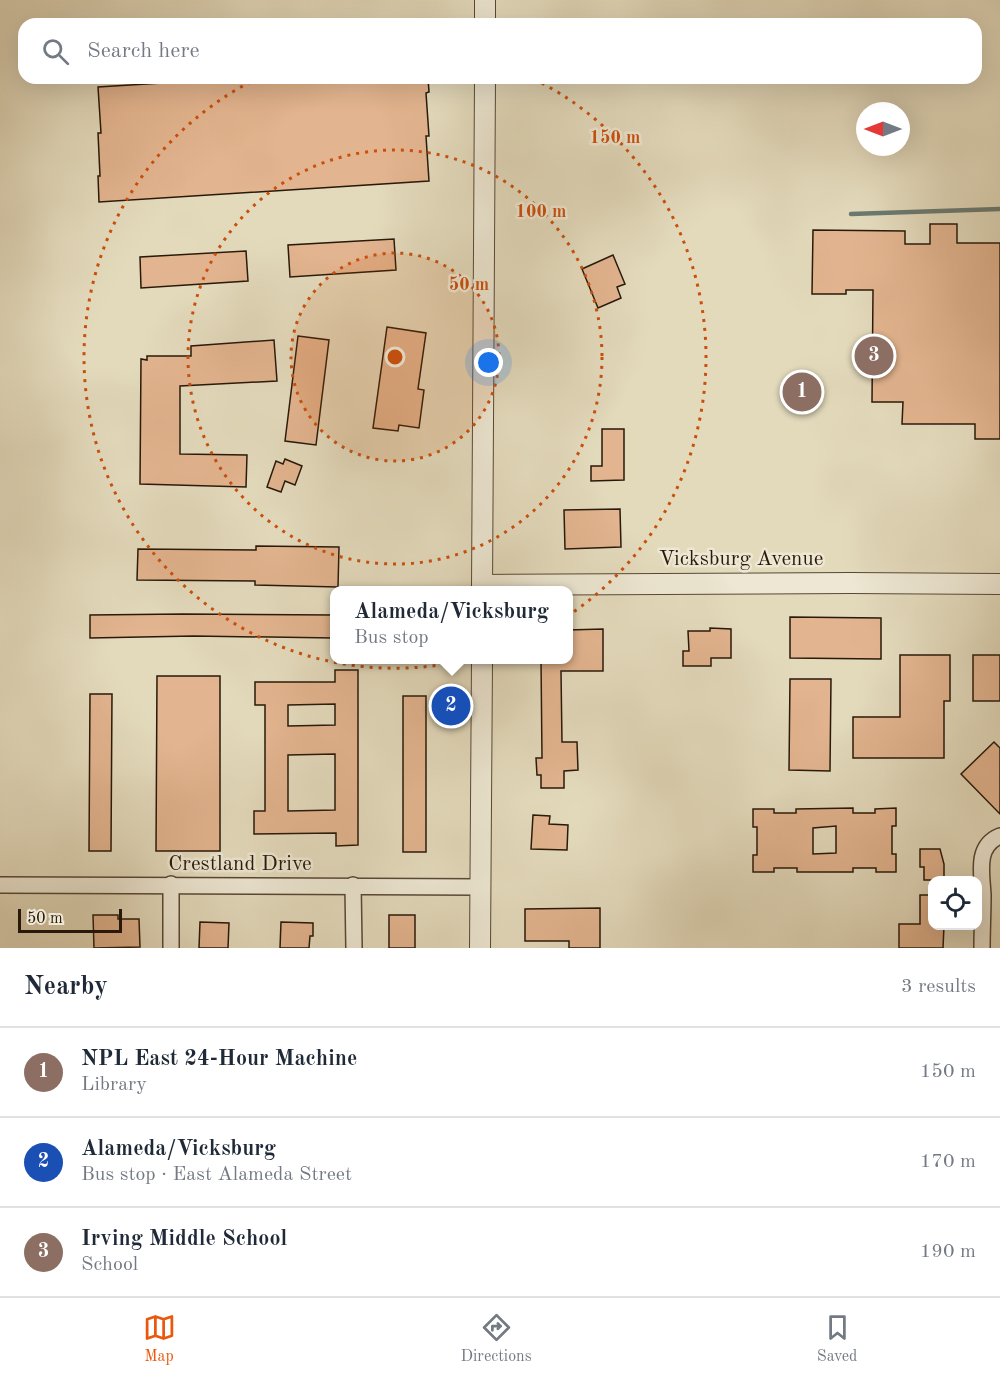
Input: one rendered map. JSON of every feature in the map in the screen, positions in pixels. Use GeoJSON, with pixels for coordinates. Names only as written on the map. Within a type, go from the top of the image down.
{"type":"FeatureCollection","features":[{"type":"Feature","properties":{"kind":"street"},"geometry":{"type":"LineString","coordinates":[[485,0],[485,18]]}},
{"type":"Feature","properties":{"kind":"street"},"geometry":{"type":"LineString","coordinates":[[482,586],[485,84]]}},
{"type":"Feature","properties":{"kind":"street","name":"Vicksburg Avenue"},"geometry":{"type":"LineString","coordinates":[[573,587],[829,583],[1000,584]]}},
{"type":"Feature","properties":{"kind":"street"},"geometry":{"type":"LineString","coordinates":[[480,948],[482,664]]}},
{"type":"Feature","properties":{"kind":"street"},"geometry":{"type":"LineString","coordinates":[[982,948],[981,866],[983,856],[995,839]]}},
{"type":"Feature","properties":{"kind":"street"},"geometry":{"type":"LineString","coordinates":[[171,884],[171,948]]}},
{"type":"Feature","properties":{"kind":"street","name":"Crestland Drive"},"geometry":{"type":"LineString","coordinates":[[0,885],[480,887]]}},
{"type":"Feature","properties":{"kind":"street"},"geometry":{"type":"LineString","coordinates":[[353,885],[354,948]]}},
{"type":"Feature","properties":{"kind":"building"},"geometry":{"type":"Polygon","coordinates":[[[146,84],[428,84],[429,92],[426,93],[429,136],[426,136],[429,181],[99,202],[98,133],[101,133],[98,87],[146,84]]]}},
{"type":"Feature","properties":{"kind":"building"},"geometry":{"type":"Polygon","coordinates":[[[930,224],[957,224],[957,243],[1000,243],[1000,439],[975,439],[975,424],[902,424],[903,402],[872,402],[873,290],[846,290],[846,294],[812,294],[813,230],[905,231],[905,244],[930,244],[930,224]]]}},
{"type":"Feature","properties":{"kind":"building"},"geometry":{"type":"Polygon","coordinates":[[[394,239],[396,270],[290,277],[288,245],[394,239]]]}},
{"type":"Feature","properties":{"kind":"building"},"geometry":{"type":"Polygon","coordinates":[[[246,251],[248,281],[141,288],[140,257],[246,251]]]}},
{"type":"Feature","properties":{"kind":"building"},"geometry":{"type":"Polygon","coordinates":[[[613,255],[625,284],[617,287],[621,298],[598,308],[582,269],[613,255]]]}},
{"type":"Feature","properties":{"kind":"building"},"geometry":{"type":"Polygon","coordinates":[[[387,327],[426,333],[418,389],[424,390],[419,428],[399,425],[398,431],[373,428],[387,327]]]}},
{"type":"Feature","properties":{"kind":"building"},"geometry":{"type":"Polygon","coordinates":[[[298,336],[329,340],[316,445],[285,441],[298,336]]]}},
{"type":"Feature","properties":{"kind":"building"},"geometry":{"type":"Polygon","coordinates":[[[274,340],[277,381],[180,386],[180,454],[247,455],[246,487],[140,484],[141,359],[147,360],[147,356],[191,356],[191,346],[274,340]]]}},
{"type":"Feature","properties":{"kind":"building"},"geometry":{"type":"Polygon","coordinates":[[[602,429],[624,429],[624,480],[591,481],[591,466],[602,466],[602,429]]]}},
{"type":"Feature","properties":{"kind":"building"},"geometry":{"type":"Polygon","coordinates":[[[285,459],[302,466],[295,485],[285,481],[281,492],[267,487],[276,461],[283,464],[285,459]]]}},
{"type":"Feature","properties":{"kind":"building"},"geometry":{"type":"Polygon","coordinates":[[[620,509],[621,547],[565,549],[564,510],[620,509]]]}},
{"type":"Feature","properties":{"kind":"building"},"geometry":{"type":"Polygon","coordinates":[[[256,546],[339,547],[338,586],[255,585],[255,581],[137,580],[138,549],[256,550],[256,546]]]}},
{"type":"Feature","properties":{"kind":"building"},"geometry":{"type":"Polygon","coordinates":[[[90,615],[330,615],[330,638],[194,636],[90,638],[90,615]]]}},
{"type":"Feature","properties":{"kind":"building"},"geometry":{"type":"Polygon","coordinates":[[[790,617],[881,618],[881,659],[790,658],[790,617]]]}},
{"type":"Feature","properties":{"kind":"building"},"geometry":{"type":"Polygon","coordinates":[[[710,628],[731,629],[731,658],[711,658],[711,666],[683,666],[683,651],[689,651],[688,631],[710,631],[710,628]]]}},
{"type":"Feature","properties":{"kind":"building"},"geometry":{"type":"Polygon","coordinates":[[[603,629],[603,671],[561,671],[562,742],[577,742],[578,770],[564,771],[564,788],[541,788],[541,775],[537,775],[536,758],[542,758],[541,664],[573,664],[573,630],[603,629]]]}},
{"type":"Feature","properties":{"kind":"building"},"geometry":{"type":"Polygon","coordinates":[[[900,655],[950,655],[950,701],[944,701],[944,758],[853,758],[853,717],[900,717],[900,655]]]}},
{"type":"Feature","properties":{"kind":"building"},"geometry":{"type":"Polygon","coordinates":[[[973,655],[1000,655],[1000,701],[973,701],[973,655]]]}},
{"type":"Feature","properties":{"kind":"building"},"geometry":{"type":"Polygon","coordinates":[[[335,670],[358,670],[358,845],[336,846],[336,833],[254,834],[254,811],[265,811],[265,705],[255,705],[255,682],[335,682],[335,670]],[[335,704],[288,705],[288,726],[335,725],[335,704]],[[335,754],[288,755],[288,811],[335,810],[335,754]]]}},
{"type":"Feature","properties":{"kind":"building"},"geometry":{"type":"Polygon","coordinates":[[[157,676],[220,676],[220,851],[156,851],[157,676]]]}},
{"type":"Feature","properties":{"kind":"building"},"geometry":{"type":"Polygon","coordinates":[[[790,679],[831,679],[830,771],[789,770],[790,679]]]}},
{"type":"Feature","properties":{"kind":"building"},"geometry":{"type":"Polygon","coordinates":[[[90,694],[112,694],[111,851],[89,851],[90,694]]]}},
{"type":"Feature","properties":{"kind":"building"},"geometry":{"type":"Polygon","coordinates":[[[403,696],[426,696],[426,852],[403,852],[403,696]]]}},
{"type":"Feature","properties":{"kind":"building"},"geometry":{"type":"Polygon","coordinates":[[[994,742],[1000,748],[1000,814],[961,774],[994,742]]]}},
{"type":"Feature","properties":{"kind":"building"},"geometry":{"type":"Polygon","coordinates":[[[853,808],[853,813],[875,813],[875,809],[896,808],[896,826],[892,826],[892,854],[896,854],[896,872],[876,872],[876,868],[853,868],[853,872],[797,872],[797,868],[774,868],[774,872],[753,872],[753,855],[757,855],[757,827],[753,827],[753,809],[774,809],[774,813],[796,813],[796,809],[853,808]],[[836,826],[813,828],[813,854],[836,853],[836,826]]]}},
{"type":"Feature","properties":{"kind":"building"},"geometry":{"type":"Polygon","coordinates":[[[533,815],[550,816],[549,824],[568,825],[567,850],[531,849],[533,815]]]}},
{"type":"Feature","properties":{"kind":"building"},"geometry":{"type":"Polygon","coordinates":[[[920,849],[940,849],[944,876],[928,876],[928,880],[924,880],[924,867],[920,867],[920,849]]]}},
{"type":"Feature","properties":{"kind":"building"},"geometry":{"type":"Polygon","coordinates":[[[920,895],[928,895],[928,930],[944,930],[943,948],[899,948],[899,924],[920,924],[920,895]]]}},
{"type":"Feature","properties":{"kind":"building"},"geometry":{"type":"Polygon","coordinates":[[[600,908],[600,948],[569,948],[569,941],[525,941],[525,909],[600,908]]]}},
{"type":"Feature","properties":{"kind":"building"},"geometry":{"type":"Polygon","coordinates":[[[93,915],[118,915],[118,919],[139,919],[140,947],[94,948],[93,915]]]}},
{"type":"Feature","properties":{"kind":"building"},"geometry":{"type":"Polygon","coordinates":[[[389,915],[415,915],[415,948],[389,948],[389,915]]]}},
{"type":"Feature","properties":{"kind":"building"},"geometry":{"type":"Polygon","coordinates":[[[200,922],[229,923],[228,948],[199,948],[200,922]]]}},
{"type":"Feature","properties":{"kind":"building"},"geometry":{"type":"Polygon","coordinates":[[[281,922],[313,923],[313,936],[310,936],[309,948],[280,948],[281,922]]]}},
{"type":"Feature","properties":{"kind":"waterway"},"geometry":{"type":"LineString","coordinates":[[851,214],[1000,209]]}},
{"type":"Feature","properties":{"kind":"place","name":"Irving Middle School"},"geometry":{"type":"Point","coordinates":[874,356]}},
{"type":"Feature","properties":{"kind":"place","name":"NPL East 24-Hour Machine"},"geometry":{"type":"Point","coordinates":[802,392]}},
{"type":"Feature","properties":{"kind":"place","name":"Alameda/Vicksburg"},"geometry":{"type":"Point","coordinates":[451,706]}}]}
